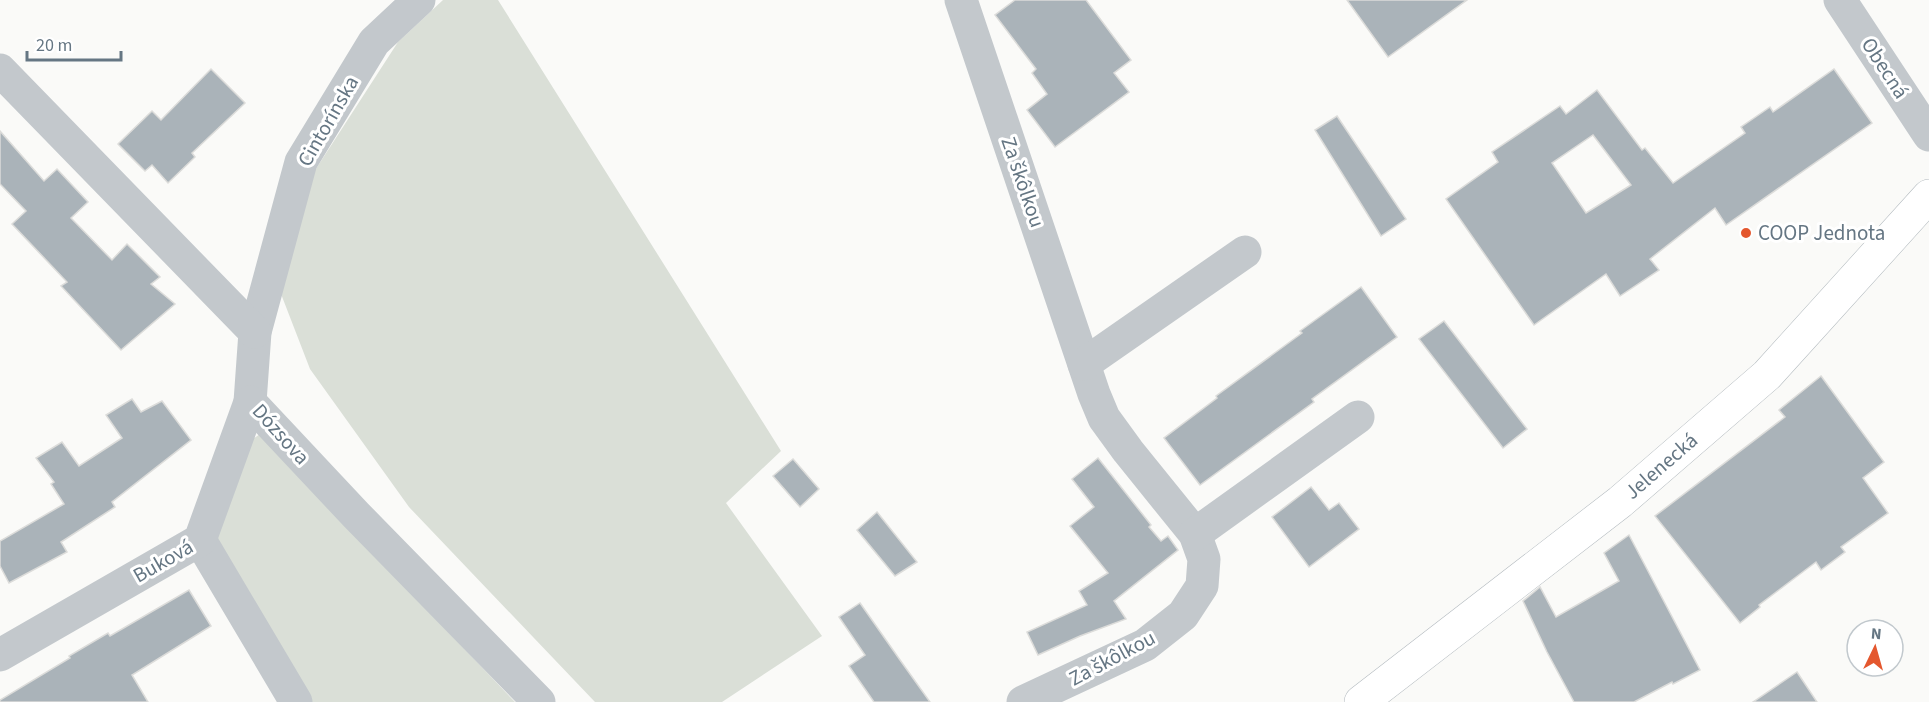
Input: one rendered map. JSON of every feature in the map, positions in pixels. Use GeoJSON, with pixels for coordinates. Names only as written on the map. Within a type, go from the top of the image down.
{"type":"FeatureCollection","features":[{"type":"Feature","properties":{"kind":"street","name":"Cintorínska"},"geometry":{"type":"LineString","coordinates":[[255,332],[301,162],[374,42],[419,0]]}},
{"type":"Feature","properties":{"kind":"street","name":"Za škôlkou"},"geometry":{"type":"LineString","coordinates":[[961,0],[1104,418],[1128,452],[1196,534],[1204,560],[1202,586],[1183,615],[1145,645],[1023,702]]}},
{"type":"Feature","properties":{"kind":"street","name":"Obecná"},"geometry":{"type":"LineString","coordinates":[[1840,0],[1929,135]]}},
{"type":"Feature","properties":{"kind":"street"},"geometry":{"type":"LineString","coordinates":[[0,70],[255,332]]}},
{"type":"Feature","properties":{"kind":"street","name":"Jelenecká"},"geometry":{"type":"LineString","coordinates":[[1361,702],[1620,502],[1767,375],[1929,196]]}},
{"type":"Feature","properties":{"kind":"street"},"geometry":{"type":"LineString","coordinates":[[1084,364],[1245,252]]}},
{"type":"Feature","properties":{"kind":"street","name":"Dózsova"},"geometry":{"type":"LineString","coordinates":[[255,332],[250,402],[356,515],[539,702]]}},
{"type":"Feature","properties":{"kind":"street","name":"Buková"},"geometry":{"type":"LineString","coordinates":[[0,655],[200,540],[250,402]]}},
{"type":"Feature","properties":{"kind":"street"},"geometry":{"type":"LineString","coordinates":[[1196,534],[1358,417]]}},
{"type":"Feature","properties":{"kind":"street"},"geometry":{"type":"LineString","coordinates":[[200,540],[296,702]]}},
{"type":"Feature","properties":{"kind":"shaded area"},"geometry":{"type":"Polygon","coordinates":[[[443,0],[498,0],[781,451],[726,503],[822,636],[722,702],[595,702],[409,507],[310,369],[276,281],[288,212],[398,42],[443,0]]]}},
{"type":"Feature","properties":{"kind":"shaded area"},"geometry":{"type":"Polygon","coordinates":[[[260,434],[515,702],[296,702],[209,561],[243,446],[260,434]]]}},
{"type":"Feature","properties":{"kind":"building"},"geometry":{"type":"Polygon","coordinates":[[[1015,0],[1086,0],[1131,60],[1114,73],[1129,92],[1055,147],[1027,110],[1047,94],[1032,73],[1036,69],[995,15],[1015,0]]]}},
{"type":"Feature","properties":{"kind":"building"},"geometry":{"type":"Polygon","coordinates":[[[1347,0],[1467,0],[1388,57],[1347,0]]]}},
{"type":"Feature","properties":{"kind":"building"},"geometry":{"type":"Polygon","coordinates":[[[211,69],[245,103],[192,153],[195,157],[168,183],[152,165],[145,171],[118,144],[152,111],[161,120],[211,69]]]}},
{"type":"Feature","properties":{"kind":"building"},"geometry":{"type":"Polygon","coordinates":[[[1834,69],[1872,123],[1726,225],[1715,208],[1650,259],[1659,270],[1620,296],[1606,274],[1534,325],[1446,199],[1498,162],[1492,152],[1560,106],[1566,114],[1597,90],[1642,150],[1645,148],[1673,183],[1745,133],[1741,127],[1770,107],[1773,112],[1834,69]],[[1593,135],[1552,163],[1586,213],[1631,185],[1593,135]]]}},
{"type":"Feature","properties":{"kind":"building"},"geometry":{"type":"Polygon","coordinates":[[[1337,116],[1406,219],[1381,236],[1315,130],[1337,116]]]}},
{"type":"Feature","properties":{"kind":"building"},"geometry":{"type":"Polygon","coordinates":[[[0,131],[44,181],[57,169],[88,202],[71,218],[112,260],[127,244],[160,277],[151,284],[175,304],[121,350],[61,286],[67,282],[12,224],[26,211],[0,184],[0,131]]]}},
{"type":"Feature","properties":{"kind":"building"},"geometry":{"type":"Polygon","coordinates":[[[1361,287],[1397,337],[1312,399],[1314,402],[1200,485],[1164,438],[1217,398],[1216,396],[1302,333],[1300,331],[1361,287]]]}},
{"type":"Feature","properties":{"kind":"building"},"geometry":{"type":"Polygon","coordinates":[[[1444,321],[1527,429],[1503,448],[1419,339],[1444,321]]]}},
{"type":"Feature","properties":{"kind":"building"},"geometry":{"type":"Polygon","coordinates":[[[1821,376],[1884,462],[1863,478],[1888,513],[1841,547],[1845,552],[1821,570],[1816,562],[1759,605],[1760,607],[1740,623],[1655,516],[1785,417],[1779,410],[1821,376]]]}},
{"type":"Feature","properties":{"kind":"building"},"geometry":{"type":"Polygon","coordinates":[[[132,399],[141,412],[162,401],[191,440],[112,502],[115,507],[61,542],[67,552],[9,583],[0,566],[0,541],[64,504],[51,484],[54,482],[36,458],[62,442],[79,466],[122,438],[106,415],[132,399]]]}},
{"type":"Feature","properties":{"kind":"building"},"geometry":{"type":"Polygon","coordinates":[[[1098,458],[1161,541],[1168,536],[1178,550],[1114,601],[1126,619],[1038,655],[1027,632],[1087,605],[1079,591],[1108,573],[1070,526],[1094,507],[1072,479],[1098,458]]]}},
{"type":"Feature","properties":{"kind":"building"},"geometry":{"type":"Polygon","coordinates":[[[793,459],[819,489],[800,507],[773,476],[793,459]]]}},
{"type":"Feature","properties":{"kind":"building"},"geometry":{"type":"Polygon","coordinates":[[[1311,487],[1329,510],[1339,503],[1359,529],[1309,567],[1272,517],[1311,487]]]}},
{"type":"Feature","properties":{"kind":"building"},"geometry":{"type":"Polygon","coordinates":[[[877,512],[917,562],[895,576],[857,530],[877,512]]]}},
{"type":"Feature","properties":{"kind":"building"},"geometry":{"type":"Polygon","coordinates":[[[1629,535],[1700,670],[1634,702],[1574,702],[1523,601],[1540,587],[1556,617],[1619,581],[1604,553],[1629,535]]]}},
{"type":"Feature","properties":{"kind":"building"},"geometry":{"type":"Polygon","coordinates":[[[189,590],[211,626],[132,675],[148,702],[0,702],[70,658],[69,656],[108,633],[110,636],[189,590]]]}},
{"type":"Feature","properties":{"kind":"building"},"geometry":{"type":"Polygon","coordinates":[[[860,603],[930,702],[874,702],[849,666],[865,655],[839,617],[860,603]]]}},
{"type":"Feature","properties":{"kind":"building"},"geometry":{"type":"Polygon","coordinates":[[[1797,672],[1817,702],[1753,702],[1797,672]]]}},
{"type":"Feature","properties":{"kind":"place","name":"COOP Jednota"},"geometry":{"type":"Point","coordinates":[1746,233]}}]}
